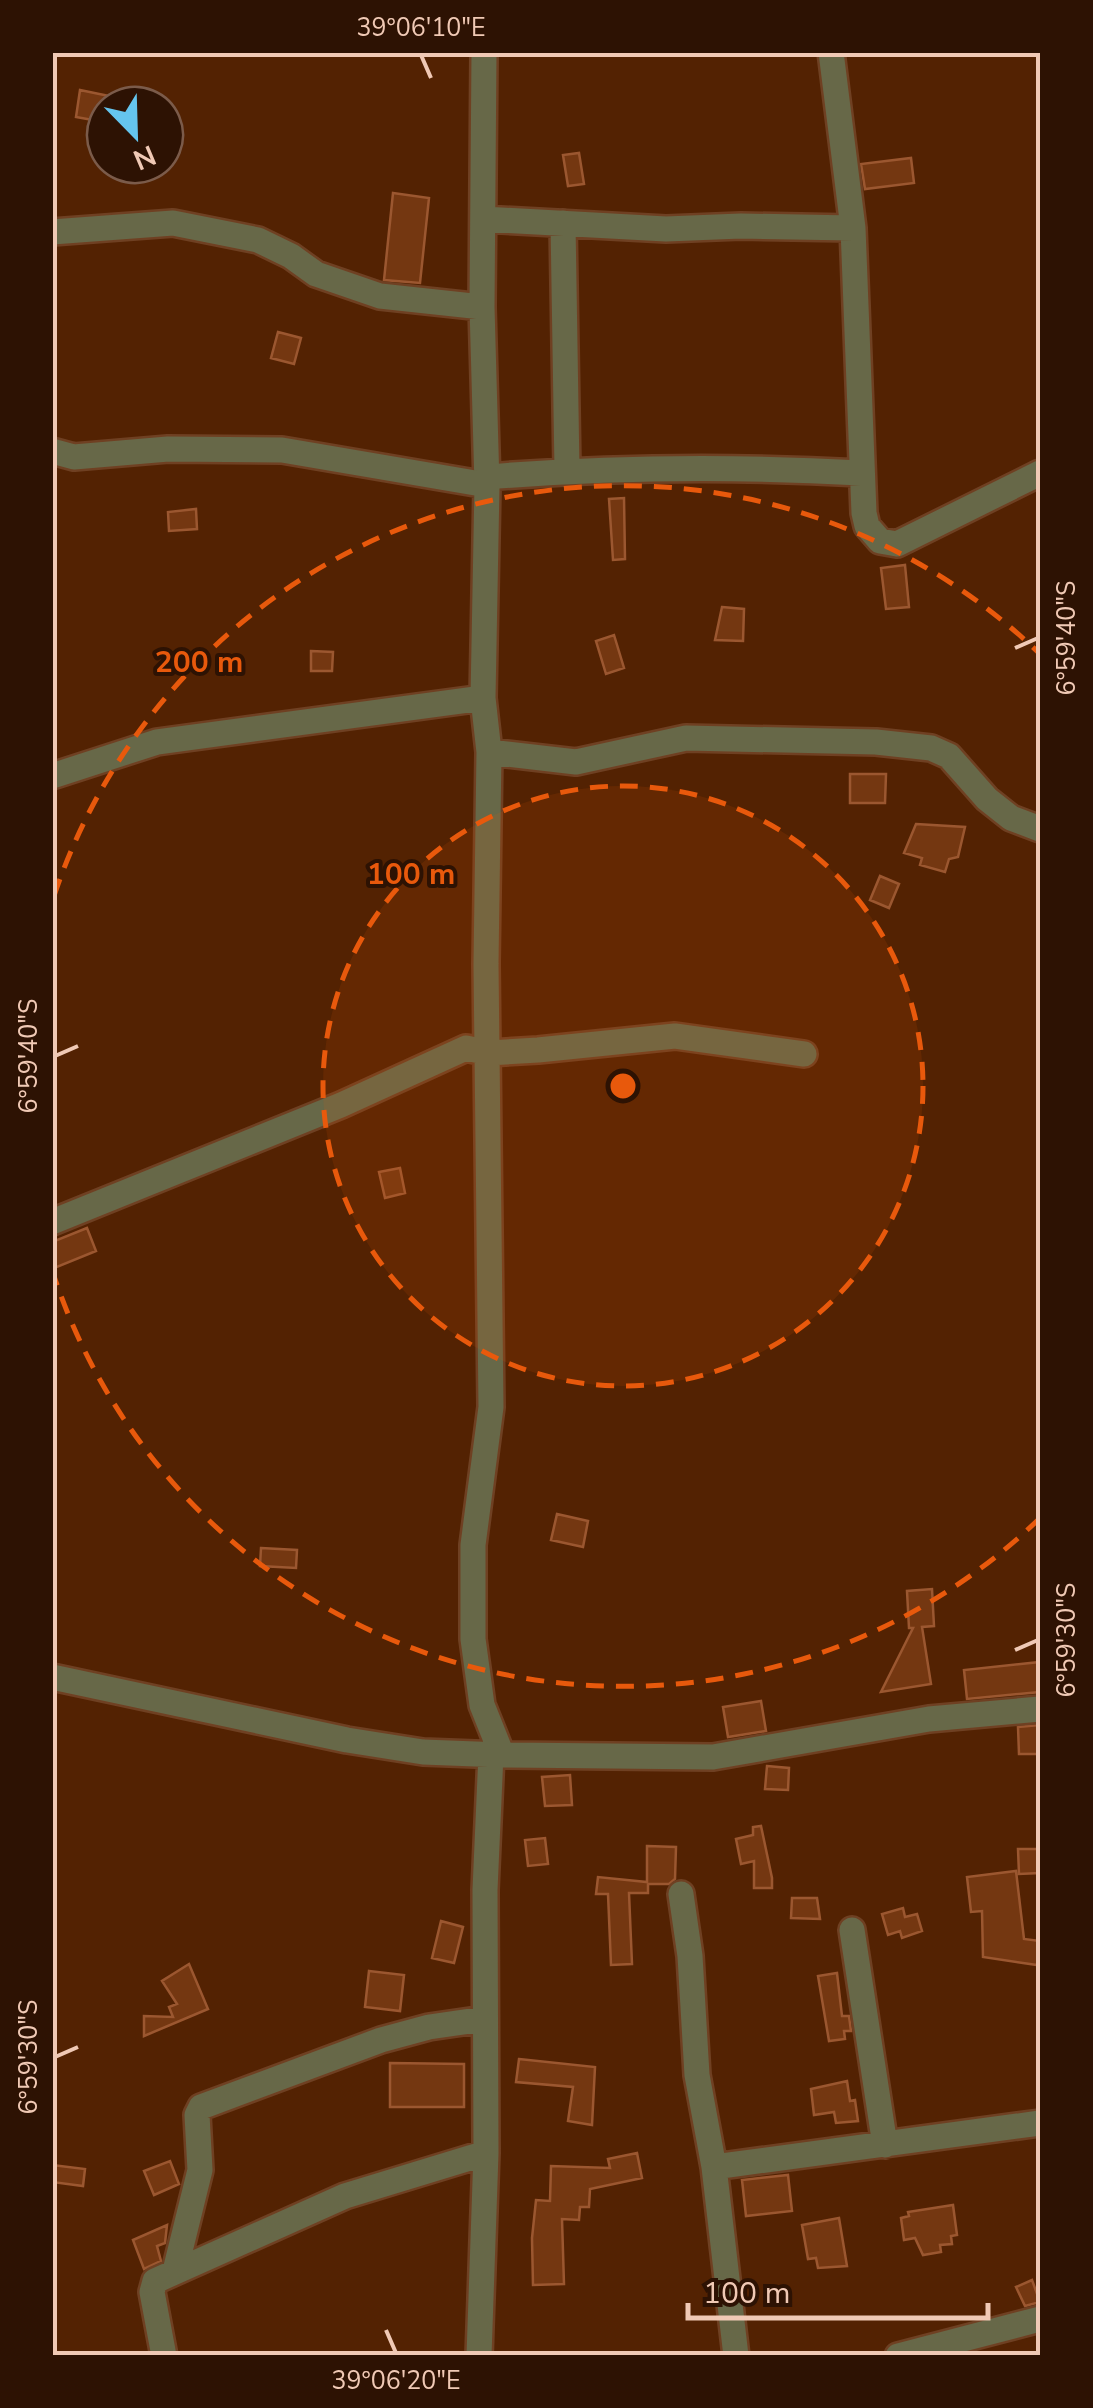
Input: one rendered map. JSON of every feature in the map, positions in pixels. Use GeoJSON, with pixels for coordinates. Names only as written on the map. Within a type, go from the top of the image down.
{"type":"FeatureCollection","features":[{"type":"Feature","properties":{"kind":"street"},"geometry":{"type":"LineString","coordinates":[[479,2356],[486,2152],[485,1890],[496,1754],[482,1705],[473,1639],[473,1545],[491,1407],[486,964],[489,752],[483,698],[487,481],[482,307],[484,52]]}},
{"type":"Feature","properties":{"kind":"street"},"geometry":{"type":"LineString","coordinates":[[832,52],[854,228],[861,473],[867,526],[880,542],[896,544],[1040,473]]}},
{"type":"Feature","properties":{"kind":"street"},"geometry":{"type":"LineString","coordinates":[[483,220],[666,228],[854,228]]}},
{"type":"Feature","properties":{"kind":"street"},"geometry":{"type":"LineString","coordinates":[[563,223],[567,470]]}},
{"type":"Feature","properties":{"kind":"street"},"geometry":{"type":"LineString","coordinates":[[52,232],[173,224],[258,240],[316,274],[380,296],[482,307]]}},
{"type":"Feature","properties":{"kind":"street"},"geometry":{"type":"LineString","coordinates":[[52,451],[74,457],[168,449],[282,450],[487,481],[567,470],[774,468],[861,473]]}},
{"type":"Feature","properties":{"kind":"street"},"geometry":{"type":"LineString","coordinates":[[52,776],[157,742],[483,698]]}},
{"type":"Feature","properties":{"kind":"street"},"geometry":{"type":"LineString","coordinates":[[489,752],[576,762],[686,738],[876,742],[931,748],[949,756],[987,800],[1011,818],[1040,829]]}},
{"type":"Feature","properties":{"kind":"street"},"geometry":{"type":"LineString","coordinates":[[52,1222],[341,1105],[466,1048],[489,1053],[602,1046],[675,1036],[804,1054]]}},
{"type":"Feature","properties":{"kind":"street"},"geometry":{"type":"LineString","coordinates":[[52,1678],[347,1740],[423,1752],[712,1756],[930,1718],[1040,1709]]}},
{"type":"Feature","properties":{"kind":"street"},"geometry":{"type":"LineString","coordinates":[[682,1894],[698,2075],[714,2167],[736,2356]]}},
{"type":"Feature","properties":{"kind":"street"},"geometry":{"type":"LineString","coordinates":[[852,1930],[885,2145]]}},
{"type":"Feature","properties":{"kind":"street"},"geometry":{"type":"LineString","coordinates":[[175,2271],[198,2182],[197,2115],[201,2107],[381,2040],[429,2027],[484,2019]]}},
{"type":"Feature","properties":{"kind":"street"},"geometry":{"type":"LineString","coordinates":[[714,2167],[1040,2123]]}},
{"type":"Feature","properties":{"kind":"street"},"geometry":{"type":"LineString","coordinates":[[164,2356],[155,2282],[345,2196],[486,2152]]}},
{"type":"Feature","properties":{"kind":"street"},"geometry":{"type":"LineString","coordinates":[[898,2356],[1040,2319]]}},
{"type":"Feature","properties":{"kind":"building"},"geometry":{"type":"Polygon","coordinates":[[[80,90],[85,91],[85,119],[76,117],[80,90]]]}},
{"type":"Feature","properties":{"kind":"building"},"geometry":{"type":"Polygon","coordinates":[[[579,153],[584,184],[568,186],[563,155],[579,153]]]}},
{"type":"Feature","properties":{"kind":"building"},"geometry":{"type":"Polygon","coordinates":[[[911,158],[914,183],[865,189],[861,164],[911,158]]]}},
{"type":"Feature","properties":{"kind":"building"},"geometry":{"type":"Polygon","coordinates":[[[393,193],[429,198],[420,283],[384,280],[393,193]]]}},
{"type":"Feature","properties":{"kind":"building"},"geometry":{"type":"Polygon","coordinates":[[[278,332],[301,338],[294,364],[271,358],[278,332]]]}},
{"type":"Feature","properties":{"kind":"building"},"geometry":{"type":"Polygon","coordinates":[[[624,498],[625,559],[613,560],[609,499],[624,498]]]}},
{"type":"Feature","properties":{"kind":"building"},"geometry":{"type":"Polygon","coordinates":[[[196,509],[197,529],[169,531],[168,512],[196,509]]]}},
{"type":"Feature","properties":{"kind":"building"},"geometry":{"type":"Polygon","coordinates":[[[905,565],[909,607],[886,609],[881,568],[905,565]]]}},
{"type":"Feature","properties":{"kind":"building"},"geometry":{"type":"Polygon","coordinates":[[[722,607],[744,609],[743,641],[715,640],[722,607]]]}},
{"type":"Feature","properties":{"kind":"building"},"geometry":{"type":"Polygon","coordinates":[[[614,635],[624,668],[606,674],[596,641],[614,635]]]}},
{"type":"Feature","properties":{"kind":"building"},"geometry":{"type":"Polygon","coordinates":[[[311,651],[333,652],[332,671],[311,671],[311,651]]]}},
{"type":"Feature","properties":{"kind":"building"},"geometry":{"type":"Polygon","coordinates":[[[850,774],[886,774],[885,803],[850,803],[850,774]]]}},
{"type":"Feature","properties":{"kind":"building"},"geometry":{"type":"Polygon","coordinates":[[[916,824],[965,827],[958,857],[949,859],[945,872],[920,865],[922,858],[904,853],[916,824]]]}},
{"type":"Feature","properties":{"kind":"building"},"geometry":{"type":"Polygon","coordinates":[[[880,876],[899,884],[889,908],[870,900],[880,876]]]}},
{"type":"Feature","properties":{"kind":"building"},"geometry":{"type":"Polygon","coordinates":[[[400,1168],[405,1193],[385,1198],[379,1172],[400,1168]]]}},
{"type":"Feature","properties":{"kind":"building"},"geometry":{"type":"Polygon","coordinates":[[[87,1228],[96,1251],[52,1269],[52,1242],[87,1228]]]}},
{"type":"Feature","properties":{"kind":"building"},"geometry":{"type":"Polygon","coordinates":[[[557,1514],[588,1521],[583,1547],[551,1540],[557,1514]]]}},
{"type":"Feature","properties":{"kind":"building"},"geometry":{"type":"Polygon","coordinates":[[[261,1548],[297,1550],[296,1568],[260,1566],[261,1548]]]}},
{"type":"Feature","properties":{"kind":"building"},"geometry":{"type":"Polygon","coordinates":[[[932,1589],[934,1626],[922,1627],[931,1684],[881,1692],[913,1628],[909,1628],[907,1591],[932,1589]]]}},
{"type":"Feature","properties":{"kind":"building"},"geometry":{"type":"Polygon","coordinates":[[[1040,1662],[1040,1692],[967,1699],[964,1670],[1040,1662]]]}},
{"type":"Feature","properties":{"kind":"building"},"geometry":{"type":"Polygon","coordinates":[[[761,1701],[766,1731],[728,1737],[723,1707],[761,1701]]]}},
{"type":"Feature","properties":{"kind":"building"},"geometry":{"type":"Polygon","coordinates":[[[1040,1725],[1040,1754],[1019,1754],[1018,1727],[1040,1725]]]}},
{"type":"Feature","properties":{"kind":"building"},"geometry":{"type":"Polygon","coordinates":[[[767,1766],[789,1768],[788,1790],[765,1789],[767,1766]]]}},
{"type":"Feature","properties":{"kind":"building"},"geometry":{"type":"Polygon","coordinates":[[[570,1775],[572,1805],[545,1806],[542,1777],[570,1775]]]}},
{"type":"Feature","properties":{"kind":"building"},"geometry":{"type":"Polygon","coordinates":[[[761,1826],[772,1888],[754,1888],[754,1861],[741,1864],[736,1839],[753,1835],[753,1827],[761,1826]]]}},
{"type":"Feature","properties":{"kind":"building"},"geometry":{"type":"Polygon","coordinates":[[[545,1838],[548,1864],[528,1866],[525,1840],[545,1838]]]}},
{"type":"Feature","properties":{"kind":"building"},"geometry":{"type":"Polygon","coordinates":[[[647,1846],[676,1847],[675,1879],[669,1884],[648,1884],[648,1893],[629,1893],[632,1964],[611,1965],[608,1894],[596,1894],[598,1877],[647,1882],[647,1846]]]}},
{"type":"Feature","properties":{"kind":"building"},"geometry":{"type":"Polygon","coordinates":[[[1018,1849],[1040,1849],[1040,1873],[1019,1874],[1018,1849]]]}},
{"type":"Feature","properties":{"kind":"building"},"geometry":{"type":"Polygon","coordinates":[[[1016,1871],[1024,1939],[1040,1941],[1037,1965],[983,1957],[982,1911],[971,1912],[967,1877],[1016,1871]]]}},
{"type":"Feature","properties":{"kind":"building"},"geometry":{"type":"Polygon","coordinates":[[[792,1898],[817,1898],[820,1919],[791,1918],[792,1898]]]}},
{"type":"Feature","properties":{"kind":"building"},"geometry":{"type":"Polygon","coordinates":[[[903,1908],[905,1917],[917,1914],[922,1931],[902,1938],[900,1931],[888,1935],[882,1914],[903,1908]]]}},
{"type":"Feature","properties":{"kind":"building"},"geometry":{"type":"Polygon","coordinates":[[[441,1921],[463,1927],[454,1963],[432,1958],[441,1921]]]}},
{"type":"Feature","properties":{"kind":"building"},"geometry":{"type":"Polygon","coordinates":[[[189,1964],[208,2009],[144,2036],[144,2016],[173,2017],[169,2007],[177,2004],[162,1981],[189,1964]]]}},
{"type":"Feature","properties":{"kind":"building"},"geometry":{"type":"Polygon","coordinates":[[[369,1971],[404,1975],[400,2011],[365,2007],[369,1971]]]}},
{"type":"Feature","properties":{"kind":"building"},"geometry":{"type":"Polygon","coordinates":[[[837,1973],[842,2016],[849,2016],[851,2031],[844,2031],[845,2039],[829,2041],[818,1976],[837,1973]]]}},
{"type":"Feature","properties":{"kind":"building"},"geometry":{"type":"Polygon","coordinates":[[[519,2059],[595,2067],[592,2125],[568,2121],[573,2087],[516,2082],[519,2059]]]}},
{"type":"Feature","properties":{"kind":"building"},"geometry":{"type":"Polygon","coordinates":[[[390,2063],[464,2064],[464,2107],[390,2107],[390,2063]]]}},
{"type":"Feature","properties":{"kind":"building"},"geometry":{"type":"Polygon","coordinates":[[[847,2081],[858,2121],[836,2123],[834,2112],[814,2115],[811,2089],[847,2081]]]}},
{"type":"Feature","properties":{"kind":"building"},"geometry":{"type":"Polygon","coordinates":[[[637,2153],[642,2178],[590,2189],[589,2207],[580,2207],[579,2220],[562,2219],[564,2284],[533,2285],[536,2200],[550,2201],[551,2166],[610,2168],[608,2159],[637,2153]]]}},
{"type":"Feature","properties":{"kind":"building"},"geometry":{"type":"Polygon","coordinates":[[[170,2161],[179,2184],[154,2195],[144,2171],[170,2161]]]}},
{"type":"Feature","properties":{"kind":"building"},"geometry":{"type":"Polygon","coordinates":[[[52,2165],[85,2169],[83,2186],[52,2182],[52,2165]]]}},
{"type":"Feature","properties":{"kind":"building"},"geometry":{"type":"Polygon","coordinates":[[[788,2175],[792,2211],[746,2216],[742,2180],[788,2175]]]}},
{"type":"Feature","properties":{"kind":"building"},"geometry":{"type":"Polygon","coordinates":[[[953,2205],[957,2235],[951,2236],[952,2244],[940,2245],[941,2252],[923,2255],[915,2238],[904,2240],[901,2218],[909,2216],[908,2212],[953,2205]]]}},
{"type":"Feature","properties":{"kind":"building"},"geometry":{"type":"Polygon","coordinates":[[[839,2218],[847,2266],[818,2268],[816,2258],[808,2259],[802,2225],[839,2218]]]}},
{"type":"Feature","properties":{"kind":"building"},"geometry":{"type":"Polygon","coordinates":[[[167,2225],[165,2243],[157,2246],[161,2261],[144,2269],[133,2240],[167,2225]]]}},
{"type":"Feature","properties":{"kind":"building"},"geometry":{"type":"Polygon","coordinates":[[[1032,2280],[1040,2302],[1025,2306],[1016,2287],[1032,2280]]]}}]}
